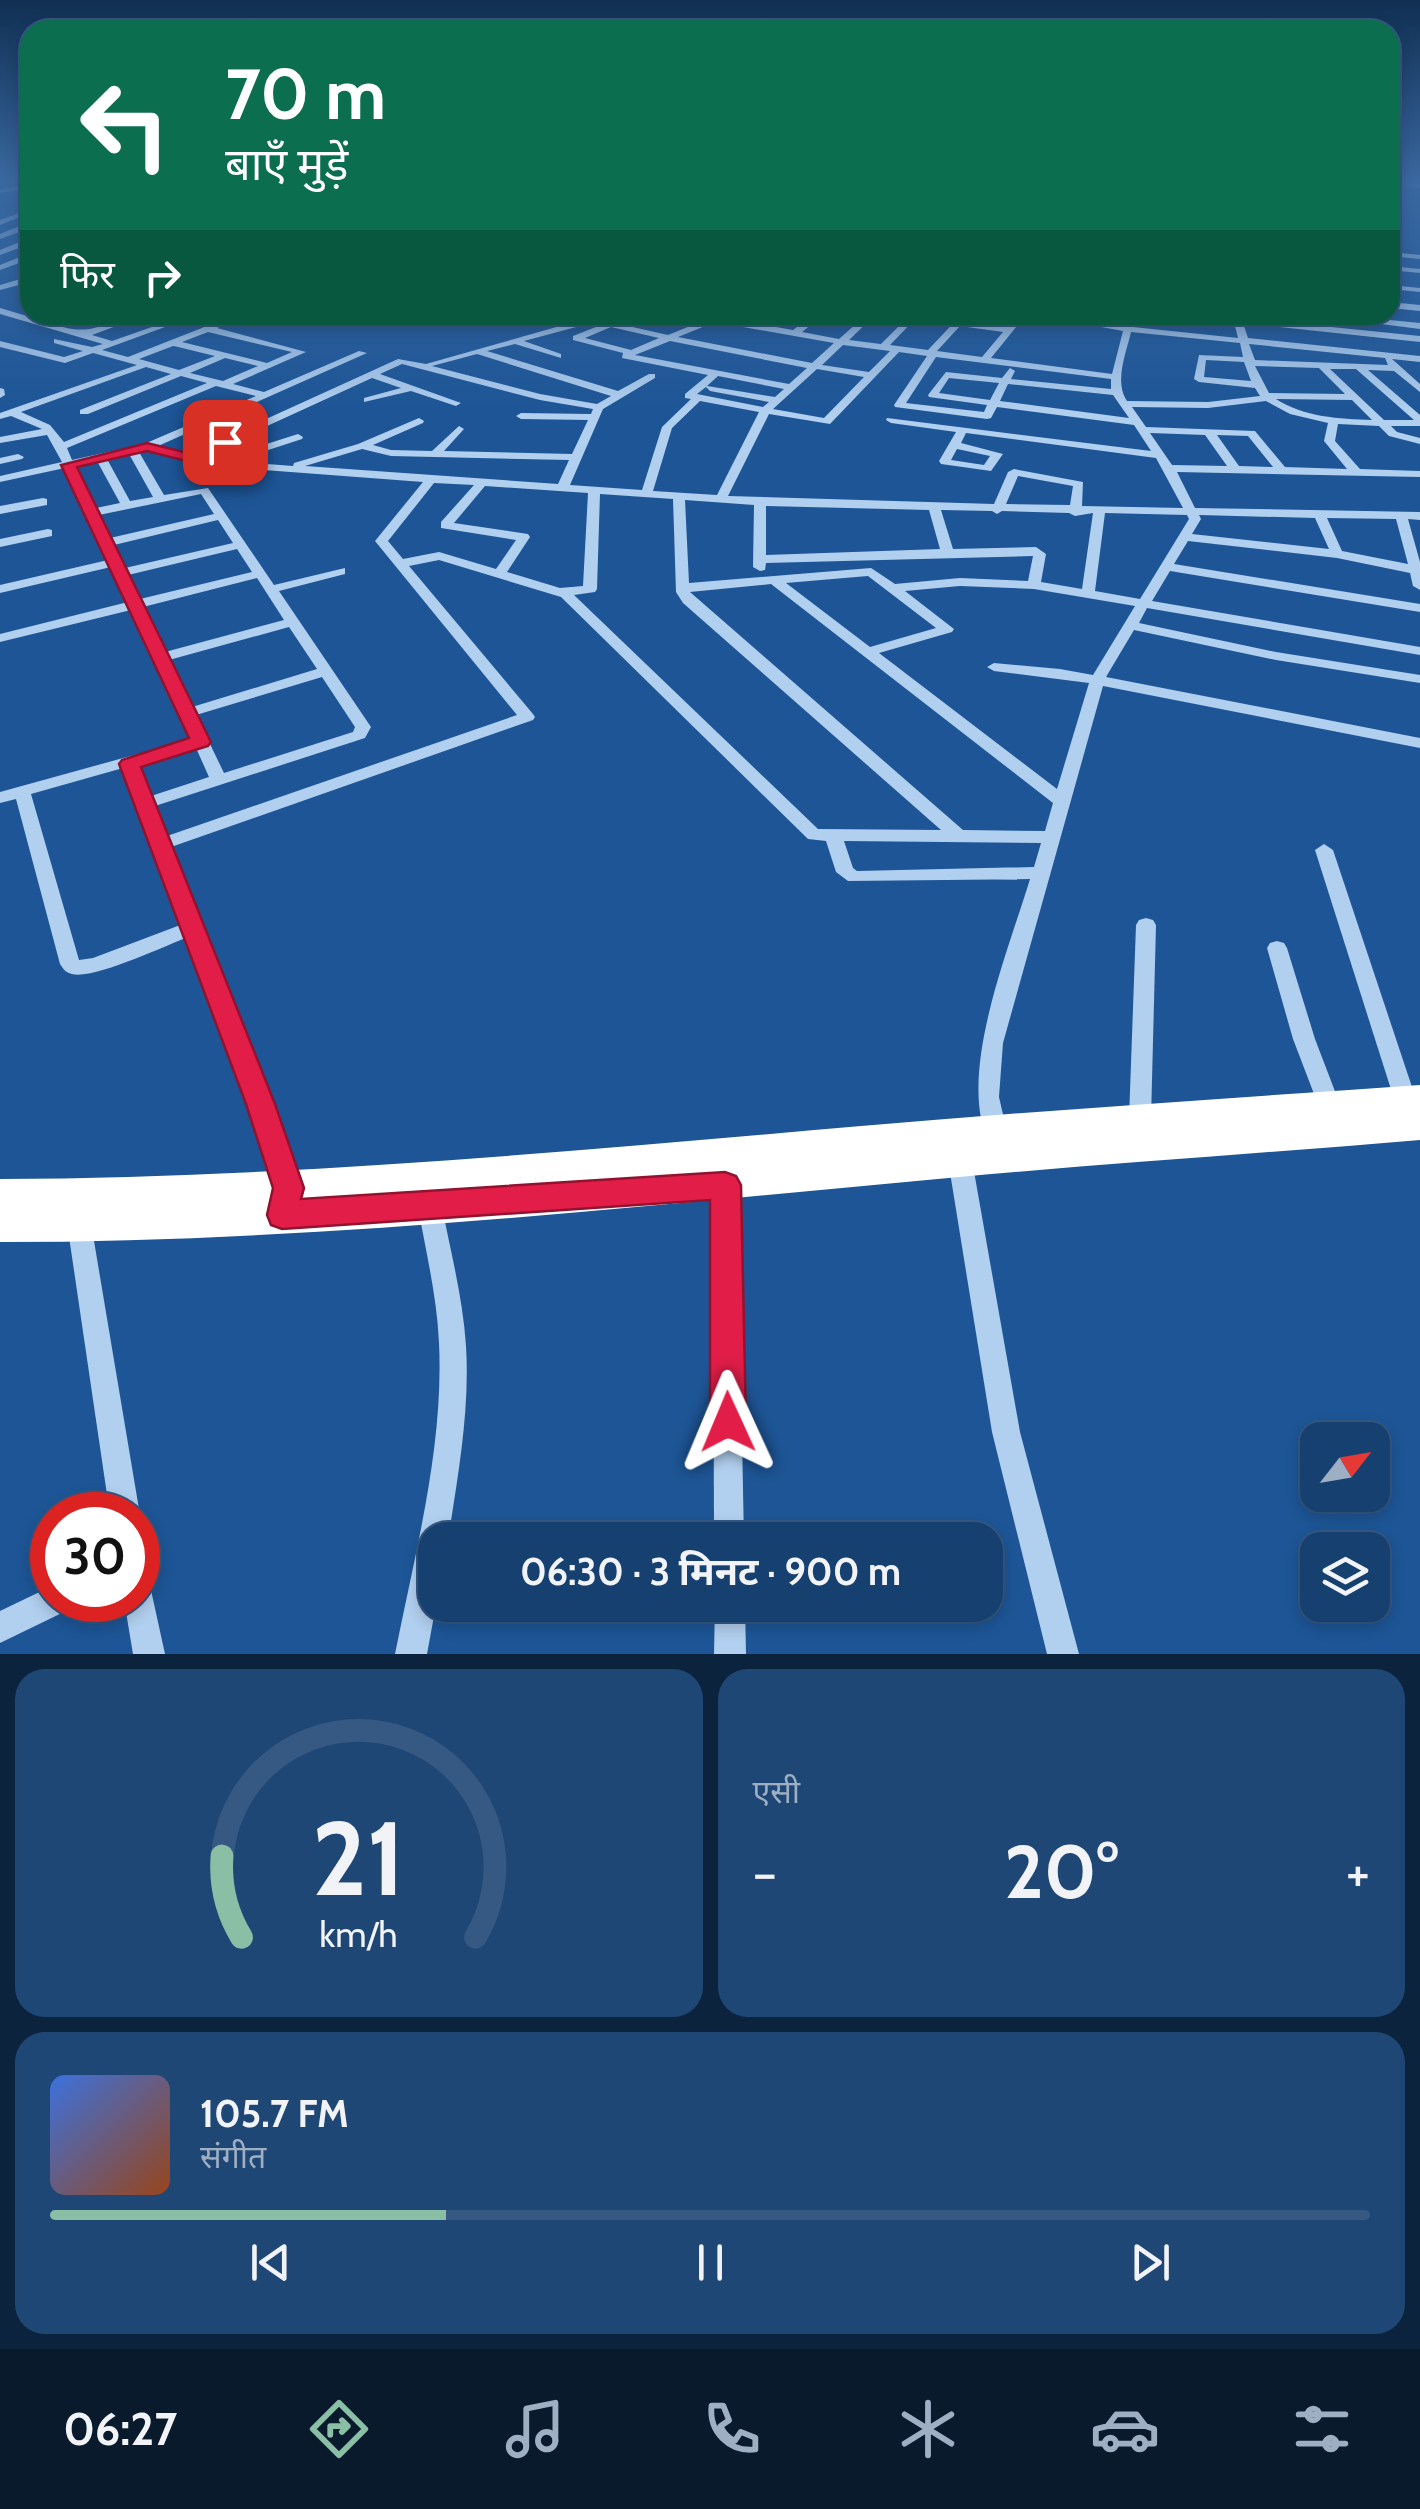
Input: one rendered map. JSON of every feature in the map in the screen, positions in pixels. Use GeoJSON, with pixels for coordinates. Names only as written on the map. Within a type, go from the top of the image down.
{"type":"FeatureCollection","features":[{"type":"Feature","properties":{"kind":"highway"},"geometry":{"type":"LineString","coordinates":[[0,1198],[430,1206],[725,1185],[960,1160],[1000,1144],[1140,1120],[1330,1107],[1415,1109]]}},
{"type":"Feature","properties":{"kind":"highway"},"geometry":{"type":"LineString","coordinates":[[0,1223],[79,1223],[583,1168],[1000,1144],[1415,1109]]}},
{"type":"Feature","properties":{"kind":"street"},"geometry":{"type":"LineString","coordinates":[[0,270],[20,275]]}},
{"type":"Feature","properties":{"kind":"street"},"geometry":{"type":"LineString","coordinates":[[16,274],[20,273]]}},
{"type":"Feature","properties":{"kind":"street"},"geometry":{"type":"LineString","coordinates":[[52,325],[114,344]]}},
{"type":"Feature","properties":{"kind":"street"},"geometry":{"type":"LineString","coordinates":[[83,335],[112,325]]}},
{"type":"Feature","properties":{"kind":"street"},"geometry":{"type":"LineString","coordinates":[[0,344],[61,361],[172,325]]}},
{"type":"Feature","properties":{"kind":"street"},"geometry":{"type":"LineString","coordinates":[[125,361],[218,325]]}},
{"type":"Feature","properties":{"kind":"street"},"geometry":{"type":"LineString","coordinates":[[593,325],[654,344]]}},
{"type":"Feature","properties":{"kind":"street"},"geometry":{"type":"LineString","coordinates":[[593,325],[576,338],[632,352]]}},
{"type":"Feature","properties":{"kind":"street"},"geometry":{"type":"LineString","coordinates":[[424,366],[593,325],[610,325],[696,345],[873,376]]}},
{"type":"Feature","properties":{"kind":"street"},"geometry":{"type":"LineString","coordinates":[[702,325],[625,356],[790,386]]}},
{"type":"Feature","properties":{"kind":"street"},"geometry":{"type":"LineString","coordinates":[[744,325],[1013,364],[1119,391]]}},
{"type":"Feature","properties":{"kind":"street"},"geometry":{"type":"LineString","coordinates":[[794,334],[806,325]]}},
{"type":"Feature","properties":{"kind":"street"},"geometry":{"type":"LineString","coordinates":[[721,499],[765,411],[860,325]]}},
{"type":"Feature","properties":{"kind":"street"},"geometry":{"type":"LineString","coordinates":[[883,347],[905,325]]}},
{"type":"Feature","properties":{"kind":"street"},"geometry":{"type":"LineString","coordinates":[[957,325],[931,354],[900,405],[987,416],[1013,364]]}},
{"type":"Feature","properties":{"kind":"street"},"geometry":{"type":"LineString","coordinates":[[988,325],[1010,330]]}},
{"type":"Feature","properties":{"kind":"street"},"geometry":{"type":"LineString","coordinates":[[984,360],[1014,325]]}},
{"type":"Feature","properties":{"kind":"street"},"geometry":{"type":"LineString","coordinates":[[1000,1144],[988,1096],[992,1043],[1098,680],[1194,524],[1194,514],[1119,391],[1130,325]]}},
{"type":"Feature","properties":{"kind":"street"},"geometry":{"type":"LineString","coordinates":[[1147,325],[1244,342],[1384,356],[1398,363],[1420,392]]}},
{"type":"Feature","properties":{"kind":"street"},"geometry":{"type":"LineString","coordinates":[[1239,325],[1266,397],[1300,413],[1334,420],[1420,422]]}},
{"type":"Feature","properties":{"kind":"street"},"geometry":{"type":"LineString","coordinates":[[1280,325],[1286,346]]}},
{"type":"Feature","properties":{"kind":"street"},"geometry":{"type":"LineString","coordinates":[[1299,325],[1420,339]]}},
{"type":"Feature","properties":{"kind":"street"},"geometry":{"type":"LineString","coordinates":[[1353,325],[1354,353]]}},
{"type":"Feature","properties":{"kind":"street"},"geometry":{"type":"LineString","coordinates":[[727,332],[747,326]]}},
{"type":"Feature","properties":{"kind":"street"},"geometry":{"type":"LineString","coordinates":[[1314,328],[1321,350]]}},
{"type":"Feature","properties":{"kind":"street"},"geometry":{"type":"LineString","coordinates":[[61,447],[301,352],[208,329]]}},
{"type":"Feature","properties":{"kind":"street"},"geometry":{"type":"LineString","coordinates":[[1393,336],[1398,363]]}},
{"type":"Feature","properties":{"kind":"street"},"geometry":{"type":"LineString","coordinates":[[696,345],[712,338]]}},
{"type":"Feature","properties":{"kind":"street"},"geometry":{"type":"LineString","coordinates":[[57,341],[264,395]]}},
{"type":"Feature","properties":{"kind":"street"},"geometry":{"type":"LineString","coordinates":[[518,342],[554,360],[632,386]]}},
{"type":"Feature","properties":{"kind":"street"},"geometry":{"type":"LineString","coordinates":[[173,343],[270,366]]}},
{"type":"Feature","properties":{"kind":"street"},"geometry":{"type":"LineString","coordinates":[[699,392],[765,411],[826,422],[897,349]]}},
{"type":"Feature","properties":{"kind":"street"},"geometry":{"type":"LineString","coordinates":[[480,352],[616,394]]}},
{"type":"Feature","properties":{"kind":"street"},"geometry":{"type":"LineString","coordinates":[[0,479],[147,447],[362,353]]}},
{"type":"Feature","properties":{"kind":"street"},"geometry":{"type":"LineString","coordinates":[[84,412],[224,356]]}},
{"type":"Feature","properties":{"kind":"street"},"geometry":{"type":"LineString","coordinates":[[1258,384],[1199,379],[1202,357],[1360,367],[1420,359]]}},
{"type":"Feature","properties":{"kind":"street"},"geometry":{"type":"LineString","coordinates":[[190,458],[401,360],[596,412]]}},
{"type":"Feature","properties":{"kind":"street"},"geometry":{"type":"LineString","coordinates":[[6,414],[143,366]]}},
{"type":"Feature","properties":{"kind":"street"},"geometry":{"type":"LineString","coordinates":[[1322,366],[1399,437],[1420,442]]}},
{"type":"Feature","properties":{"kind":"street"},"geometry":{"type":"LineString","coordinates":[[1360,367],[1420,422]]}},
{"type":"Feature","properties":{"kind":"street"},"geometry":{"type":"LineString","coordinates":[[370,374],[456,403]]}},
{"type":"Feature","properties":{"kind":"street"},"geometry":{"type":"LineString","coordinates":[[646,495],[667,427],[715,374]]}},
{"type":"Feature","properties":{"kind":"street"},"geometry":{"type":"LineString","coordinates":[[1282,471],[1251,432],[1140,426],[933,395],[946,375],[1119,391],[1208,405],[1266,397],[1353,397]]}},
{"type":"Feature","properties":{"kind":"street"},"geometry":{"type":"LineString","coordinates":[[562,490],[596,412],[616,394],[652,376]]}},
{"type":"Feature","properties":{"kind":"street"},"geometry":{"type":"LineString","coordinates":[[368,400],[411,388]]}},
{"type":"Feature","properties":{"kind":"street"},"geometry":{"type":"LineString","coordinates":[[699,392],[776,400]]}},
{"type":"Feature","properties":{"kind":"street"},"geometry":{"type":"LineString","coordinates":[[1390,395],[1420,392]]}},
{"type":"Feature","properties":{"kind":"street"},"geometry":{"type":"LineString","coordinates":[[49,400],[140,428]]}},
{"type":"Feature","properties":{"kind":"street"},"geometry":{"type":"LineString","coordinates":[[880,433],[904,405]]}},
{"type":"Feature","properties":{"kind":"street"},"geometry":{"type":"LineString","coordinates":[[521,416],[596,412]]}},
{"type":"Feature","properties":{"kind":"street"},"geometry":{"type":"LineString","coordinates":[[6,414],[51,431],[61,447],[220,780]]}},
{"type":"Feature","properties":{"kind":"street"},"geometry":{"type":"LineString","coordinates":[[891,420],[1236,470],[1420,474]]}},
{"type":"Feature","properties":{"kind":"street"},"geometry":{"type":"LineString","coordinates":[[1334,420],[1329,442],[1357,472]]}},
{"type":"Feature","properties":{"kind":"street"},"geometry":{"type":"LineString","coordinates":[[286,469],[362,446],[419,421]]}},
{"type":"Feature","properties":{"kind":"street"},"geometry":{"type":"LineString","coordinates":[[436,453],[459,430]]}},
{"type":"Feature","properties":{"kind":"street"},"geometry":{"type":"LineString","coordinates":[[954,445],[962,430]]}},
{"type":"Feature","properties":{"kind":"street"},"geometry":{"type":"LineString","coordinates":[[0,440],[51,431]]}},
{"type":"Feature","properties":{"kind":"street"},"geometry":{"type":"LineString","coordinates":[[1208,431],[1236,470]]}},
{"type":"Feature","properties":{"kind":"street"},"geometry":{"type":"LineString","coordinates":[[157,432],[174,436]]}},
{"type":"Feature","properties":{"kind":"street"},"geometry":{"type":"LineString","coordinates":[[232,464],[252,452],[298,437]]}},
{"type":"Feature","properties":{"kind":"street"},"geometry":{"type":"LineString","coordinates":[[362,446],[383,452],[576,457]]}},
{"type":"Feature","properties":{"kind":"street"},"geometry":{"type":"LineString","coordinates":[[147,447],[232,464],[430,482],[760,502],[1076,512],[1420,516]]}},
{"type":"Feature","properties":{"kind":"street"},"geometry":{"type":"LineString","coordinates":[[133,451],[159,497]]}},
{"type":"Feature","properties":{"kind":"street"},"geometry":{"type":"LineString","coordinates":[[0,461],[18,458]]}},
{"type":"Feature","properties":{"kind":"street"},"geometry":{"type":"LineString","coordinates":[[101,458],[126,504]]}},
{"type":"Feature","properties":{"kind":"street"},"geometry":{"type":"LineString","coordinates":[[997,510],[1014,472],[1079,484],[1076,512]]}},
{"type":"Feature","properties":{"kind":"street"},"geometry":{"type":"LineString","coordinates":[[161,844],[527,718],[380,541],[430,482]]}},
{"type":"Feature","properties":{"kind":"street"},"geometry":{"type":"LineString","coordinates":[[480,485],[445,525],[524,538],[499,575]]}},
{"type":"Feature","properties":{"kind":"street"},"geometry":{"type":"LineString","coordinates":[[90,512],[204,490],[362,732],[144,804]]}},
{"type":"Feature","properties":{"kind":"street"},"geometry":{"type":"LineString","coordinates":[[400,564],[435,556],[560,592],[590,589],[594,492]]}},
{"type":"Feature","properties":{"kind":"street"},"geometry":{"type":"LineString","coordinates":[[679,497],[683,588],[688,600],[957,835]]}},
{"type":"Feature","properties":{"kind":"street"},"geometry":{"type":"LineString","coordinates":[[0,510],[43,502]]}},
{"type":"Feature","properties":{"kind":"street"},"geometry":{"type":"LineString","coordinates":[[760,502],[760,559],[768,582],[868,652],[1063,802]]}},
{"type":"Feature","properties":{"kind":"street"},"geometry":{"type":"LineString","coordinates":[[934,508],[948,553]]}},
{"type":"Feature","properties":{"kind":"street"},"geometry":{"type":"LineString","coordinates":[[1088,594],[1099,512]]}},
{"type":"Feature","properties":{"kind":"street"},"geometry":{"type":"LineString","coordinates":[[1319,514],[1337,554]]}},
{"type":"Feature","properties":{"kind":"street"},"geometry":{"type":"LineString","coordinates":[[1186,537],[1337,554],[1419,580],[1415,550],[1401,515]]}},
{"type":"Feature","properties":{"kind":"street"},"geometry":{"type":"LineString","coordinates":[[105,543],[222,516]]}},
{"type":"Feature","properties":{"kind":"street"},"geometry":{"type":"LineString","coordinates":[[0,543],[48,533]]}},
{"type":"Feature","properties":{"kind":"street"},"geometry":{"type":"LineString","coordinates":[[0,589],[239,545]]}},
{"type":"Feature","properties":{"kind":"street"},"geometry":{"type":"LineString","coordinates":[[760,559],[1036,551],[1040,554],[1034,585]]}},
{"type":"Feature","properties":{"kind":"street"},"geometry":{"type":"LineString","coordinates":[[1166,567],[1420,608]]}},
{"type":"Feature","properties":{"kind":"street"},"geometry":{"type":"LineString","coordinates":[[270,590],[340,570]]}},
{"type":"Feature","properties":{"kind":"street"},"geometry":{"type":"LineString","coordinates":[[683,588],[871,572],[947,628],[868,652]]}},
{"type":"Feature","properties":{"kind":"street"},"geometry":{"type":"LineString","coordinates":[[0,638],[259,574]]}},
{"type":"Feature","properties":{"kind":"street"},"geometry":{"type":"LineString","coordinates":[[893,588],[960,582],[1034,585],[1420,651]]}},
{"type":"Feature","properties":{"kind":"street"},"geometry":{"type":"LineString","coordinates":[[560,592],[814,835],[1052,838]]}},
{"type":"Feature","properties":{"kind":"street"},"geometry":{"type":"LineString","coordinates":[[160,658],[291,622]]}},
{"type":"Feature","properties":{"kind":"street"},"geometry":{"type":"LineString","coordinates":[[1133,626],[1276,656],[1420,679]]}},
{"type":"Feature","properties":{"kind":"street"},"geometry":{"type":"LineString","coordinates":[[994,666],[1098,680],[1420,744]]}},
{"type":"Feature","properties":{"kind":"street"},"geometry":{"type":"LineString","coordinates":[[188,713],[324,672]]}},
{"type":"Feature","properties":{"kind":"street"},"geometry":{"type":"LineString","coordinates":[[0,798],[122,760],[130,764],[200,742]]}},
{"type":"Feature","properties":{"kind":"street"},"geometry":{"type":"LineString","coordinates":[[130,764],[249,1070],[285,1202]]}},
{"type":"Feature","properties":{"kind":"street"},"geometry":{"type":"LineString","coordinates":[[22,791],[70,964],[75,968],[94,965],[194,927]]}},
{"type":"Feature","properties":{"kind":"street"},"geometry":{"type":"LineString","coordinates":[[834,838],[846,872],[854,877],[1040,873]]}},
{"type":"Feature","properties":{"kind":"street"},"geometry":{"type":"LineString","coordinates":[[1324,850],[1415,1109]]}},
{"type":"Feature","properties":{"kind":"street"},"geometry":{"type":"LineString","coordinates":[[1140,1120],[1146,924]]}},
{"type":"Feature","properties":{"kind":"street"},"geometry":{"type":"LineString","coordinates":[[1277,948],[1304,1039],[1330,1107]]}},
{"type":"Feature","properties":{"kind":"street"},"geometry":{"type":"LineString","coordinates":[[960,1160],[1006,1432],[1063,1654]]}},
{"type":"Feature","properties":{"kind":"street"},"geometry":{"type":"LineString","coordinates":[[725,1185],[729,1522]]}},
{"type":"Feature","properties":{"kind":"street"},"geometry":{"type":"LineString","coordinates":[[411,1654],[445,1458],[453,1364],[430,1206]]}},
{"type":"Feature","properties":{"kind":"street"},"geometry":{"type":"LineString","coordinates":[[79,1223],[121,1492]]}},
{"type":"Feature","properties":{"kind":"street"},"geometry":{"type":"LineString","coordinates":[[0,1627],[30,1612]]}},
{"type":"Feature","properties":{"kind":"street"},"geometry":{"type":"LineString","coordinates":[[143,1622],[149,1654]]}},
{"type":"Feature","properties":{"kind":"street"},"geometry":{"type":"LineString","coordinates":[[730,1622],[730,1654]]}},
{"type":"Feature","properties":{"kind":"route"},"geometry":{"type":"LineString","coordinates":[[225,442],[190,458],[147,447],[68,465],[200,742],[130,764],[261,1104],[288,1188],[282,1215],[725,1185],[728,1422]]}}]}
